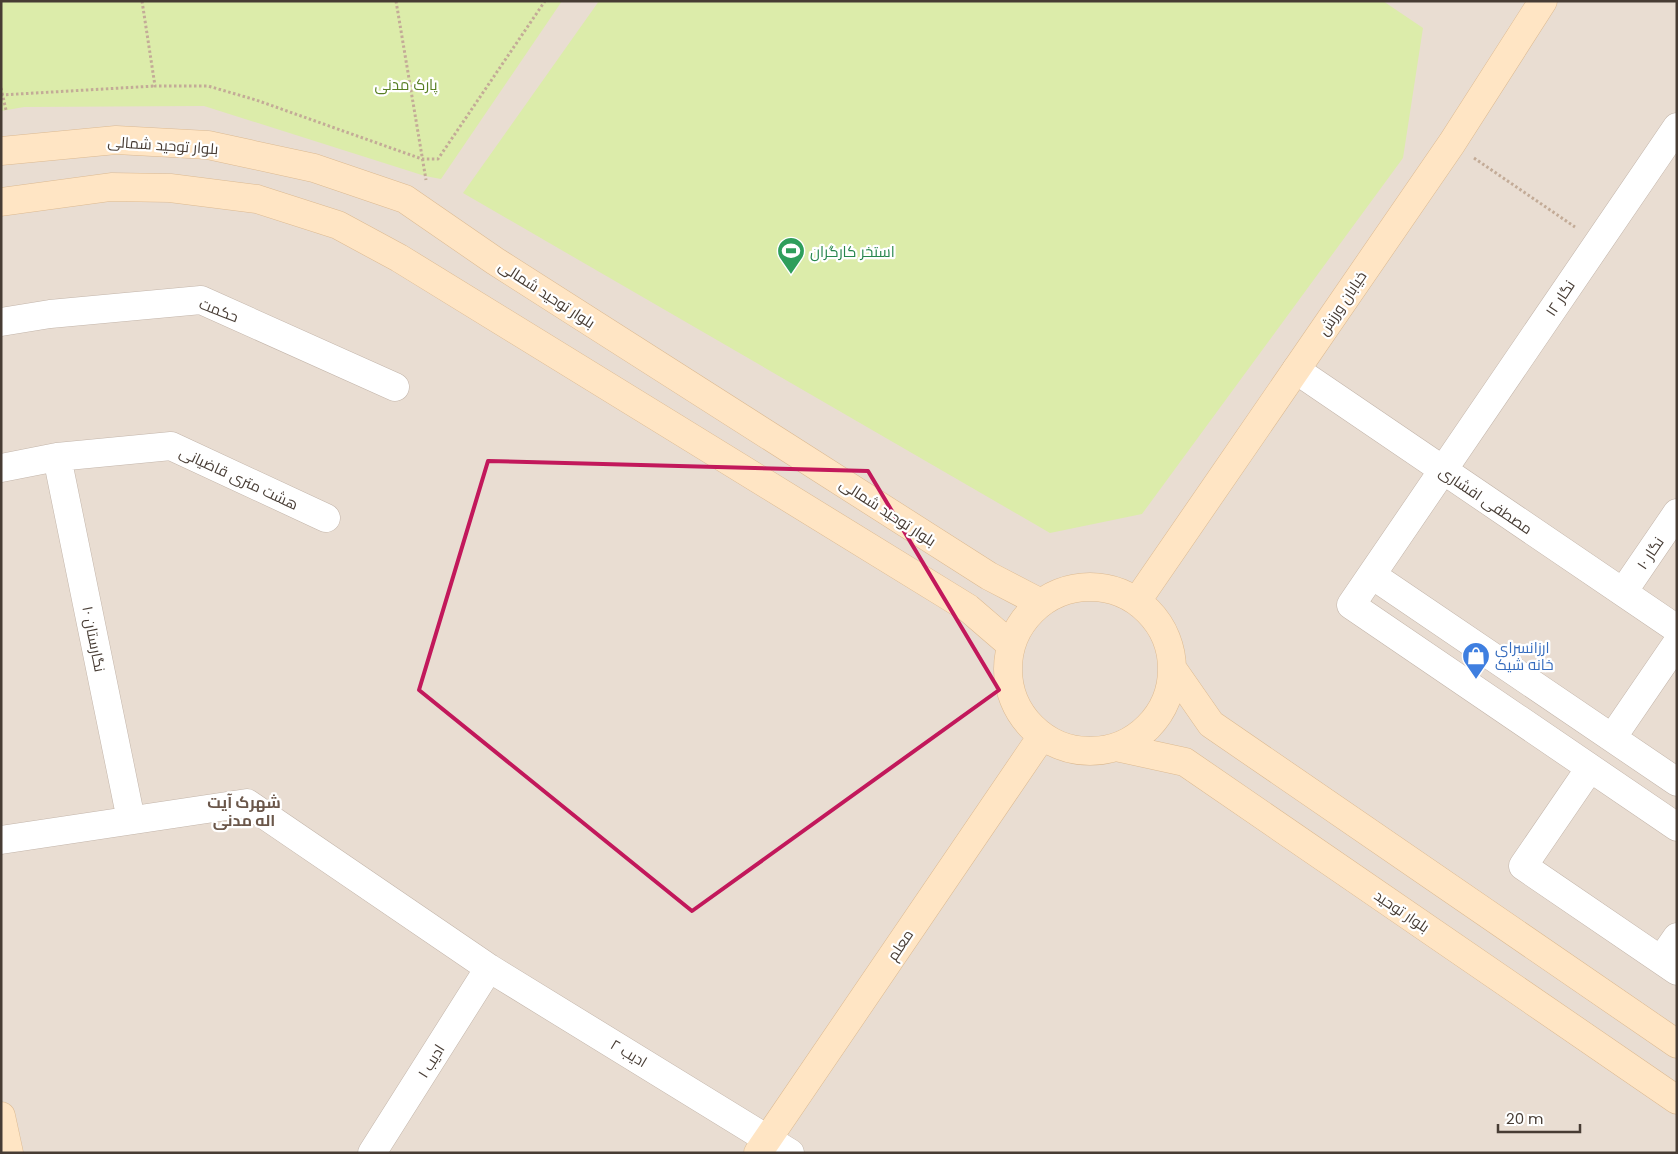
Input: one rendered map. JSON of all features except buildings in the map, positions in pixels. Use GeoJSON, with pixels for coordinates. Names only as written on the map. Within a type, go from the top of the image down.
{"type":"FeatureCollection","features":[{"type":"Feature","properties":{"kind":"main road","name":"خیابان ورزش"},"geometry":{"type":"LineString","coordinates":[[1137,601],[1452,143],[1542,1]]}},
{"type":"Feature","properties":{"kind":"main road","name":"بلوار توحید شمالی"},"geometry":{"type":"LineString","coordinates":[[1,151],[116,140],[208,145],[314,168],[405,199],[432,215],[495,261],[989,576],[1041,603]]}},
{"type":"Feature","properties":{"kind":"main road"},"geometry":{"type":"LineString","coordinates":[[1,202],[111,187],[170,188],[257,199],[338,225],[399,258],[960,603],[1011,645]]}},
{"type":"Feature","properties":{"kind":"main road"},"geometry":{"type":"LineString","coordinates":[[1089,586],[1114,590],[1137,601],[1156,619],[1168,642],[1172,668],[1168,693],[1157,716],[1139,735],[1116,747],[1091,751],[1065,748],[1042,736],[1024,718],[1012,696],[1008,670],[1011,645],[1023,621],[1041,603],[1063,591],[1089,586]]}},
{"type":"Feature","properties":{"kind":"main road"},"geometry":{"type":"LineString","coordinates":[[1172,668],[1211,724],[1677,1044]]}},
{"type":"Feature","properties":{"kind":"main road","name":"معلم"},"geometry":{"type":"LineString","coordinates":[[763,1145],[1042,736]]}},
{"type":"Feature","properties":{"kind":"main road","name":"بلوار توحید"},"geometry":{"type":"LineString","coordinates":[[1116,747],[1185,762],[1677,1100]]}},
{"type":"Feature","properties":{"kind":"main road"},"geometry":{"type":"LineString","coordinates":[[1,1116],[9,1153]]}},
{"type":"Feature","properties":{"kind":"street","name":"نگار ۱۲"},"geometry":{"type":"LineString","coordinates":[[1590,768],[1351,605],[1677,127]]}},
{"type":"Feature","properties":{"kind":"street","name":"حکمت"},"geometry":{"type":"LineString","coordinates":[[1,322],[50,314],[201,300],[395,387]]}},
{"type":"Feature","properties":{"kind":"street","name":"مصطفی افشاری"},"geometry":{"type":"LineString","coordinates":[[1296,370],[1677,629]]}},
{"type":"Feature","properties":{"kind":"street","name":"هشت متری قاضیانی"},"geometry":{"type":"LineString","coordinates":[[1,468],[57,457],[170,446],[326,518]]}},
{"type":"Feature","properties":{"kind":"street","name":"نگارستان ۱۰"},"geometry":{"type":"LineString","coordinates":[[57,457],[130,820]]}},
{"type":"Feature","properties":{"kind":"street","name":"نگار ۱۰"},"geometry":{"type":"LineString","coordinates":[[1623,592],[1677,513]]}},
{"type":"Feature","properties":{"kind":"street"},"geometry":{"type":"LineString","coordinates":[[1372,575],[1677,782]]}},
{"type":"Feature","properties":{"kind":"street"},"geometry":{"type":"LineString","coordinates":[[1612,738],[1677,643]]}},
{"type":"Feature","properties":{"kind":"street"},"geometry":{"type":"LineString","coordinates":[[1677,826],[1590,768],[1523,866],[1669,966],[1677,937]]}},
{"type":"Feature","properties":{"kind":"street","name":"ادیب ۲"},"geometry":{"type":"LineString","coordinates":[[1,840],[247,803],[490,968],[763,1145],[790,1153]]}},
{"type":"Feature","properties":{"kind":"street","name":"ادیب ۱"},"geometry":{"type":"LineString","coordinates":[[372,1153],[490,968]]}},
{"type":"Feature","properties":{"kind":"path"},"geometry":{"type":"LineString","coordinates":[[142,1],[155,86]]}},
{"type":"Feature","properties":{"kind":"path"},"geometry":{"type":"LineString","coordinates":[[396,1],[432,215]]}},
{"type":"Feature","properties":{"kind":"path"},"geometry":{"type":"LineString","coordinates":[[2,95],[155,86],[208,86],[256,100],[422,159],[438,159],[545,1]]}},
{"type":"Feature","properties":{"kind":"path"},"geometry":{"type":"LineString","coordinates":[[1,88],[6,110]]}},
{"type":"Feature","properties":{"kind":"path"},"geometry":{"type":"LineString","coordinates":[[1452,143],[1598,242]]}},
{"type":"Feature","properties":{"kind":"highlighted area"},"geometry":{"type":"Polygon","coordinates":[[[488,461],[868,471],[999,690],[692,911],[419,690],[488,461]]]}},
{"type":"Feature","properties":{"kind":"shaded area"},"geometry":{"type":"Polygon","coordinates":[[[1,1],[1677,1],[1677,1153],[1,1153],[1,1]]]}},
{"type":"Feature","properties":{"kind":"green space","name":"پارک مدنی"},"geometry":{"type":"Polygon","coordinates":[[[1,1],[562,1],[441,179],[425,176],[204,106],[24,107],[1,111],[1,1]]]}},
{"type":"Feature","properties":{"kind":"green space"},"geometry":{"type":"Polygon","coordinates":[[[599,1],[1383,1],[1423,28],[1403,158],[1142,514],[1050,533],[463,193],[599,1]]]}},
{"type":"Feature","properties":{"kind":"place","name":"استخر کارگران"},"geometry":{"type":"Point","coordinates":[791,275]}},
{"type":"Feature","properties":{"kind":"place","name":"ارزانسرای خانه شیک"},"geometry":{"type":"Point","coordinates":[1476,680]}},
{"type":"Feature","properties":{"kind":"district","name":"شهرک آیت اله مدنی"},"geometry":{"type":"Point","coordinates":[244,811]}}]}
